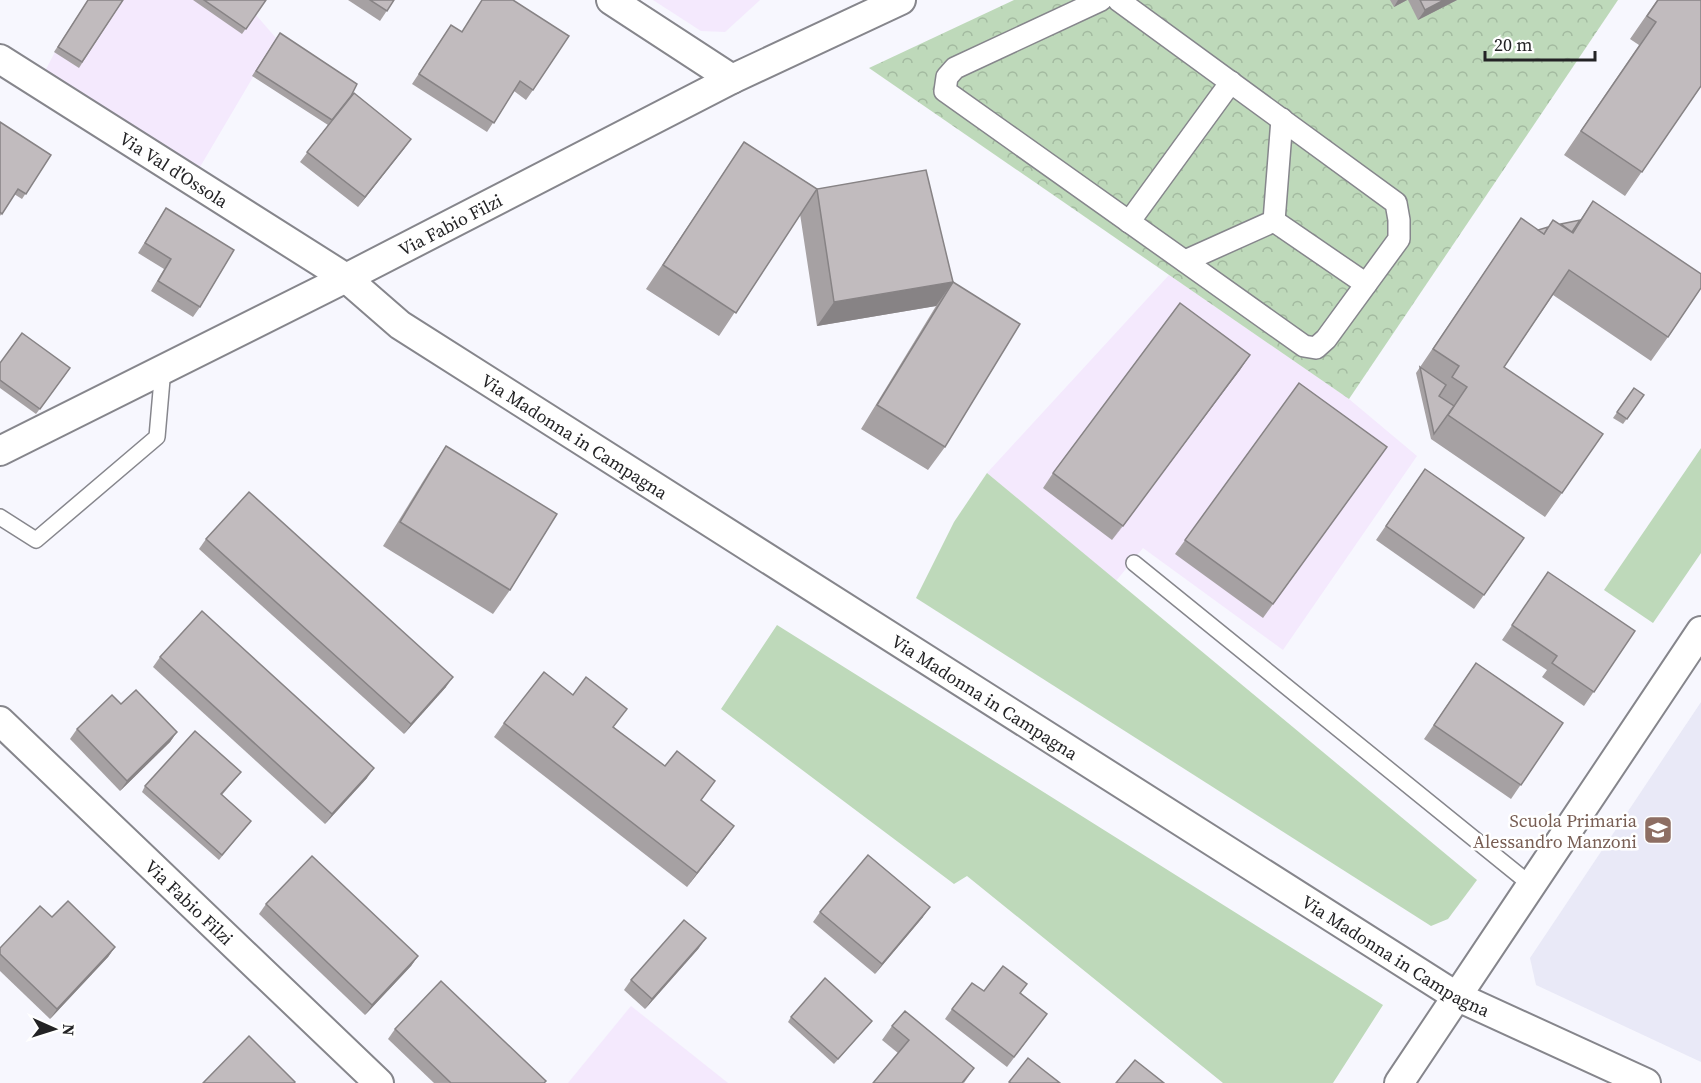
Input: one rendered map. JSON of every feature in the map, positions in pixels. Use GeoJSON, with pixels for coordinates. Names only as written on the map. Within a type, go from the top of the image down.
{"type":"FeatureCollection","features":[{"type":"Feature","properties":{"kind":"street"},"geometry":{"type":"LineString","coordinates":[[611,0],[732,79]]}},
{"type":"Feature","properties":{"kind":"street","name":"Via Fabio Filzi"},"geometry":{"type":"LineString","coordinates":[[0,451],[346,278],[732,79],[901,0]]}},
{"type":"Feature","properties":{"kind":"street"},"geometry":{"type":"LineString","coordinates":[[1101,0],[955,68],[947,77],[945,91],[1304,346],[1316,348],[1326,339],[1399,239],[1396,203],[1119,0]]}},
{"type":"Feature","properties":{"kind":"street","name":"Via Val d'Ossola"},"geometry":{"type":"LineString","coordinates":[[0,59],[346,278]]}},
{"type":"Feature","properties":{"kind":"street"},"geometry":{"type":"LineString","coordinates":[[1129,222],[1231,82]]}},
{"type":"Feature","properties":{"kind":"street"},"geometry":{"type":"LineString","coordinates":[[1274,221],[1282,119]]}},
{"type":"Feature","properties":{"kind":"street"},"geometry":{"type":"LineString","coordinates":[[1185,261],[1274,221]]}},
{"type":"Feature","properties":{"kind":"street"},"geometry":{"type":"LineString","coordinates":[[1274,221],[1366,285]]}},
{"type":"Feature","properties":{"kind":"street","name":"Via Madonna in Campagna"},"geometry":{"type":"LineString","coordinates":[[346,278],[400,325],[1456,996],[1646,1083]]}},
{"type":"Feature","properties":{"kind":"street"},"geometry":{"type":"LineString","coordinates":[[1399,1083],[1701,632]]}},
{"type":"Feature","properties":{"kind":"street","name":"Via Fabio Filzi"},"geometry":{"type":"LineString","coordinates":[[0,721],[379,1083]]}},
{"type":"Feature","properties":{"kind":"lane"},"geometry":{"type":"LineString","coordinates":[[0,517],[36,540],[157,437],[163,368]]}},
{"type":"Feature","properties":{"kind":"lane"},"geometry":{"type":"LineString","coordinates":[[1134,563],[1531,885]]}},
{"type":"Feature","properties":{"kind":"shaded area"},"geometry":{"type":"Polygon","coordinates":[[[88,0],[266,0],[256,15],[276,38],[200,167],[43,75],[88,0]]]}},
{"type":"Feature","properties":{"kind":"shaded area"},"geometry":{"type":"Polygon","coordinates":[[[653,0],[760,0],[725,32],[701,31],[653,0]]]}},
{"type":"Feature","properties":{"kind":"shaded area"},"geometry":{"type":"Polygon","coordinates":[[[1169,275],[1349,399],[1417,456],[1283,650],[1143,548],[1116,581],[987,473],[1169,275]]]}},
{"type":"Feature","properties":{"kind":"shaded area","name":"Scuola Primaria Alessandro Manzoni"},"geometry":{"type":"Polygon","coordinates":[[[1701,702],[1701,1062],[1536,985],[1530,958],[1701,702]]]}},
{"type":"Feature","properties":{"kind":"shaded area"},"geometry":{"type":"Polygon","coordinates":[[[631,1006],[728,1083],[568,1083],[631,1006]]]}},
{"type":"Feature","properties":{"kind":"green space"},"geometry":{"type":"Polygon","coordinates":[[[1014,0],[1618,0],[1349,399],[869,68],[1014,0]]]}},
{"type":"Feature","properties":{"kind":"green space"},"geometry":{"type":"Polygon","coordinates":[[[1701,448],[1701,553],[1653,623],[1604,590],[1701,448]]]}},
{"type":"Feature","properties":{"kind":"green space"},"geometry":{"type":"Polygon","coordinates":[[[987,473],[1477,880],[1448,919],[1431,926],[916,598],[954,522],[987,473]]]}},
{"type":"Feature","properties":{"kind":"green space"},"geometry":{"type":"Polygon","coordinates":[[[777,625],[1383,1005],[1333,1083],[1223,1083],[967,876],[954,884],[721,709],[777,625]]]}},
{"type":"Feature","properties":{"kind":"building"},"geometry":{"type":"Polygon","coordinates":[[[88,0],[123,0],[82,62],[58,47],[88,0]]]}},
{"type":"Feature","properties":{"kind":"building"},"geometry":{"type":"Polygon","coordinates":[[[204,0],[266,0],[246,29],[204,0]]]}},
{"type":"Feature","properties":{"kind":"building"},"geometry":{"type":"Polygon","coordinates":[[[370,0],[394,0],[387,11],[370,0]]]}},
{"type":"Feature","properties":{"kind":"building"},"geometry":{"type":"Polygon","coordinates":[[[482,0],[513,0],[569,36],[533,90],[520,81],[494,123],[419,74],[451,25],[462,32],[482,0]]]}},
{"type":"Feature","properties":{"kind":"building"},"geometry":{"type":"Polygon","coordinates":[[[1420,0],[1444,0],[1425,10],[1420,0]]]}},
{"type":"Feature","properties":{"kind":"building"},"geometry":{"type":"Polygon","coordinates":[[[1658,0],[1701,0],[1701,86],[1642,172],[1581,131],[1656,22],[1647,16],[1658,0]]]}},
{"type":"Feature","properties":{"kind":"building"},"geometry":{"type":"Polygon","coordinates":[[[280,33],[357,84],[351,96],[332,120],[256,71],[280,33]]]}},
{"type":"Feature","properties":{"kind":"building"},"geometry":{"type":"Polygon","coordinates":[[[354,93],[411,139],[365,197],[307,152],[354,93]]]}},
{"type":"Feature","properties":{"kind":"building"},"geometry":{"type":"Polygon","coordinates":[[[0,122],[51,155],[26,194],[18,189],[2,214],[0,212],[0,122]]]}},
{"type":"Feature","properties":{"kind":"building"},"geometry":{"type":"Polygon","coordinates":[[[744,142],[817,189],[736,313],[663,265],[744,142]]]}},
{"type":"Feature","properties":{"kind":"building"},"geometry":{"type":"Polygon","coordinates":[[[926,170],[953,282],[834,302],[817,189],[926,170]]]}},
{"type":"Feature","properties":{"kind":"building"},"geometry":{"type":"Polygon","coordinates":[[[1593,201],[1701,274],[1701,288],[1668,337],[1569,270],[1504,367],[1603,434],[1562,493],[1448,415],[1467,387],[1452,377],[1459,366],[1433,349],[1521,218],[1544,234],[1553,220],[1573,233],[1593,201]]]}},
{"type":"Feature","properties":{"kind":"building"},"geometry":{"type":"Polygon","coordinates":[[[166,208],[234,250],[200,307],[158,281],[171,259],[145,243],[166,208]]]}},
{"type":"Feature","properties":{"kind":"building"},"geometry":{"type":"Polygon","coordinates":[[[1580,220],[1572,232],[1561,224],[1580,220]]]}},
{"type":"Feature","properties":{"kind":"building"},"geometry":{"type":"Polygon","coordinates":[[[1548,227],[1544,234],[1538,230],[1548,227]]]}},
{"type":"Feature","properties":{"kind":"building"},"geometry":{"type":"Polygon","coordinates":[[[953,282],[1020,324],[945,447],[877,405],[953,282]]]}},
{"type":"Feature","properties":{"kind":"building"},"geometry":{"type":"Polygon","coordinates":[[[1180,303],[1250,355],[1123,526],[1053,473],[1180,303]]]}},
{"type":"Feature","properties":{"kind":"building"},"geometry":{"type":"Polygon","coordinates":[[[22,333],[70,368],[40,409],[0,380],[0,363],[22,333]]]}},
{"type":"Feature","properties":{"kind":"building"},"geometry":{"type":"Polygon","coordinates":[[[1420,367],[1446,385],[1439,396],[1454,406],[1434,434],[1420,367]]]}},
{"type":"Feature","properties":{"kind":"building"},"geometry":{"type":"Polygon","coordinates":[[[1299,383],[1387,447],[1273,604],[1185,540],[1299,383]]]}},
{"type":"Feature","properties":{"kind":"building"},"geometry":{"type":"Polygon","coordinates":[[[1634,388],[1644,395],[1627,419],[1617,412],[1634,388]]]}},
{"type":"Feature","properties":{"kind":"building"},"geometry":{"type":"Polygon","coordinates":[[[446,446],[557,514],[510,590],[400,522],[446,446]]]}},
{"type":"Feature","properties":{"kind":"building"},"geometry":{"type":"Polygon","coordinates":[[[1425,469],[1524,538],[1484,595],[1386,526],[1425,469]]]}},
{"type":"Feature","properties":{"kind":"building"},"geometry":{"type":"Polygon","coordinates":[[[249,492],[453,677],[411,724],[206,539],[249,492]]]}},
{"type":"Feature","properties":{"kind":"building"},"geometry":{"type":"Polygon","coordinates":[[[1548,572],[1635,631],[1594,692],[1552,663],[1557,656],[1512,625],[1548,572]]]}},
{"type":"Feature","properties":{"kind":"building"},"geometry":{"type":"Polygon","coordinates":[[[202,611],[374,768],[332,814],[160,657],[202,611]]]}},
{"type":"Feature","properties":{"kind":"building"},"geometry":{"type":"Polygon","coordinates":[[[1476,663],[1563,723],[1521,785],[1434,725],[1476,663]]]}},
{"type":"Feature","properties":{"kind":"building"},"geometry":{"type":"Polygon","coordinates":[[[544,672],[573,695],[586,677],[627,709],[613,727],[665,766],[677,751],[715,781],[701,800],[734,826],[697,873],[504,723],[544,672]]]}},
{"type":"Feature","properties":{"kind":"building"},"geometry":{"type":"Polygon","coordinates":[[[136,690],[177,732],[127,781],[77,729],[112,695],[121,704],[136,690]]]}},
{"type":"Feature","properties":{"kind":"building"},"geometry":{"type":"Polygon","coordinates":[[[195,731],[241,772],[221,794],[251,821],[222,855],[145,786],[195,731]]]}},
{"type":"Feature","properties":{"kind":"building"},"geometry":{"type":"Polygon","coordinates":[[[868,855],[930,907],[882,964],[820,912],[868,855]]]}},
{"type":"Feature","properties":{"kind":"building"},"geometry":{"type":"Polygon","coordinates":[[[312,856],[418,956],[372,1005],[266,904],[312,856]]]}},
{"type":"Feature","properties":{"kind":"building"},"geometry":{"type":"Polygon","coordinates":[[[68,901],[115,947],[57,1009],[0,954],[0,948],[40,906],[52,917],[68,901]]]}},
{"type":"Feature","properties":{"kind":"building"},"geometry":{"type":"Polygon","coordinates":[[[684,920],[706,938],[652,999],[631,980],[684,920]]]}},
{"type":"Feature","properties":{"kind":"building"},"geometry":{"type":"Polygon","coordinates":[[[1003,966],[1027,984],[1020,993],[1047,1014],[1014,1057],[952,1009],[972,983],[984,991],[1003,966]]]}},
{"type":"Feature","properties":{"kind":"building"},"geometry":{"type":"Polygon","coordinates":[[[825,978],[872,1021],[838,1059],[791,1017],[825,978]]]}},
{"type":"Feature","properties":{"kind":"building"},"geometry":{"type":"Polygon","coordinates":[[[441,981],[546,1081],[544,1083],[451,1083],[395,1029],[441,981]]]}},
{"type":"Feature","properties":{"kind":"building"},"geometry":{"type":"Polygon","coordinates":[[[905,1011],[974,1068],[962,1083],[873,1083],[909,1040],[892,1026],[905,1011]]]}},
{"type":"Feature","properties":{"kind":"building"},"geometry":{"type":"Polygon","coordinates":[[[249,1036],[295,1082],[203,1083],[249,1036]]]}},
{"type":"Feature","properties":{"kind":"building"},"geometry":{"type":"Polygon","coordinates":[[[1028,1058],[1060,1083],[1009,1082],[1028,1058]]]}},
{"type":"Feature","properties":{"kind":"building"},"geometry":{"type":"Polygon","coordinates":[[[1135,1060],[1164,1083],[1116,1083],[1135,1060]]]}},
{"type":"Feature","properties":{"kind":"place","name":"Scuola Primaria Alessandro Manzoni"},"geometry":{"type":"Point","coordinates":[1658,830]}}]}
